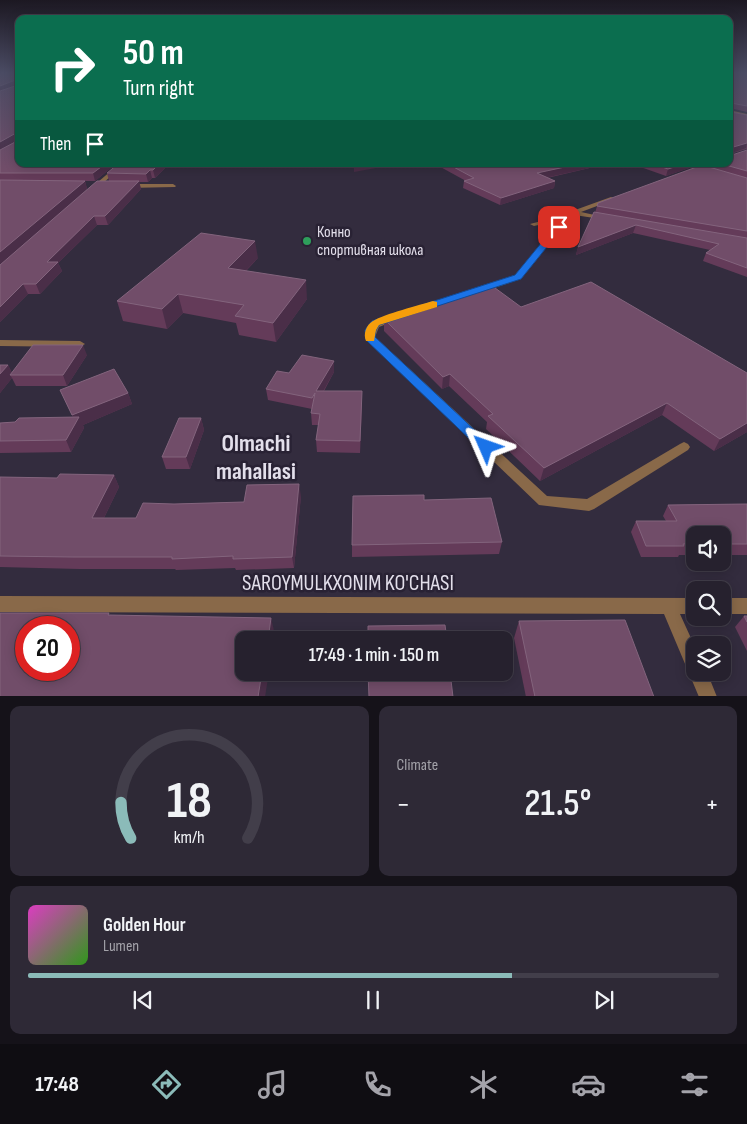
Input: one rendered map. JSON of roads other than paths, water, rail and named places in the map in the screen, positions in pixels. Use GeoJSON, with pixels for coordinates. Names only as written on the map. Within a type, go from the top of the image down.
{"type":"FeatureCollection","features":[{"type":"Feature","properties":{"kind":"street"},"geometry":{"type":"LineString","coordinates":[[733,112],[747,117]]}},
{"type":"Feature","properties":{"kind":"street"},"geometry":{"type":"LineString","coordinates":[[733,115],[747,117]]}},
{"type":"Feature","properties":{"kind":"street"},"geometry":{"type":"LineString","coordinates":[[97,186],[119,167]]}},
{"type":"Feature","properties":{"kind":"street"},"geometry":{"type":"LineString","coordinates":[[680,174],[701,167]]}},
{"type":"Feature","properties":{"kind":"street"},"geometry":{"type":"LineString","coordinates":[[698,168],[715,173]]}},
{"type":"Feature","properties":{"kind":"street"},"geometry":{"type":"LineString","coordinates":[[89,189],[97,186],[107,186]]}},
{"type":"Feature","properties":{"kind":"street"},"geometry":{"type":"LineString","coordinates":[[116,186],[173,186]]}},
{"type":"Feature","properties":{"kind":"street"},"geometry":{"type":"LineString","coordinates":[[534,224],[555,220],[617,197]]}},
{"type":"Feature","properties":{"kind":"street"},"geometry":{"type":"LineString","coordinates":[[572,213],[611,220]]}},
{"type":"Feature","properties":{"kind":"street"},"geometry":{"type":"LineString","coordinates":[[470,292],[518,277],[559,227],[555,220]]}},
{"type":"Feature","properties":{"kind":"street"},"geometry":{"type":"LineString","coordinates":[[404,314],[376,323],[370,330],[370,338],[544,501],[589,505],[684,447]]}},
{"type":"Feature","properties":{"kind":"street"},"geometry":{"type":"LineString","coordinates":[[0,343],[80,344]]}},
{"type":"Feature","properties":{"kind":"street","name":"SAROYMULKXONIM KO'CHASI"},"geometry":{"type":"LineString","coordinates":[[0,604],[686,606]]}},
{"type":"Feature","properties":{"kind":"street"},"geometry":{"type":"LineString","coordinates":[[669,606],[686,646]]}},
{"type":"Feature","properties":{"kind":"street"},"geometry":{"type":"LineString","coordinates":[[731,606],[747,606]]}},
{"type":"Feature","properties":{"kind":"street"},"geometry":{"type":"LineString","coordinates":[[702,681],[708,696]]}},
{"type":"Feature","properties":{"kind":"place","name":"Конно спортивная школа"},"geometry":{"type":"Point","coordinates":[307,241]}},
{"type":"Feature","properties":{"kind":"district","name":"Olmachi mahallasi"},"geometry":{"type":"Point","coordinates":[256,457]}}]}
